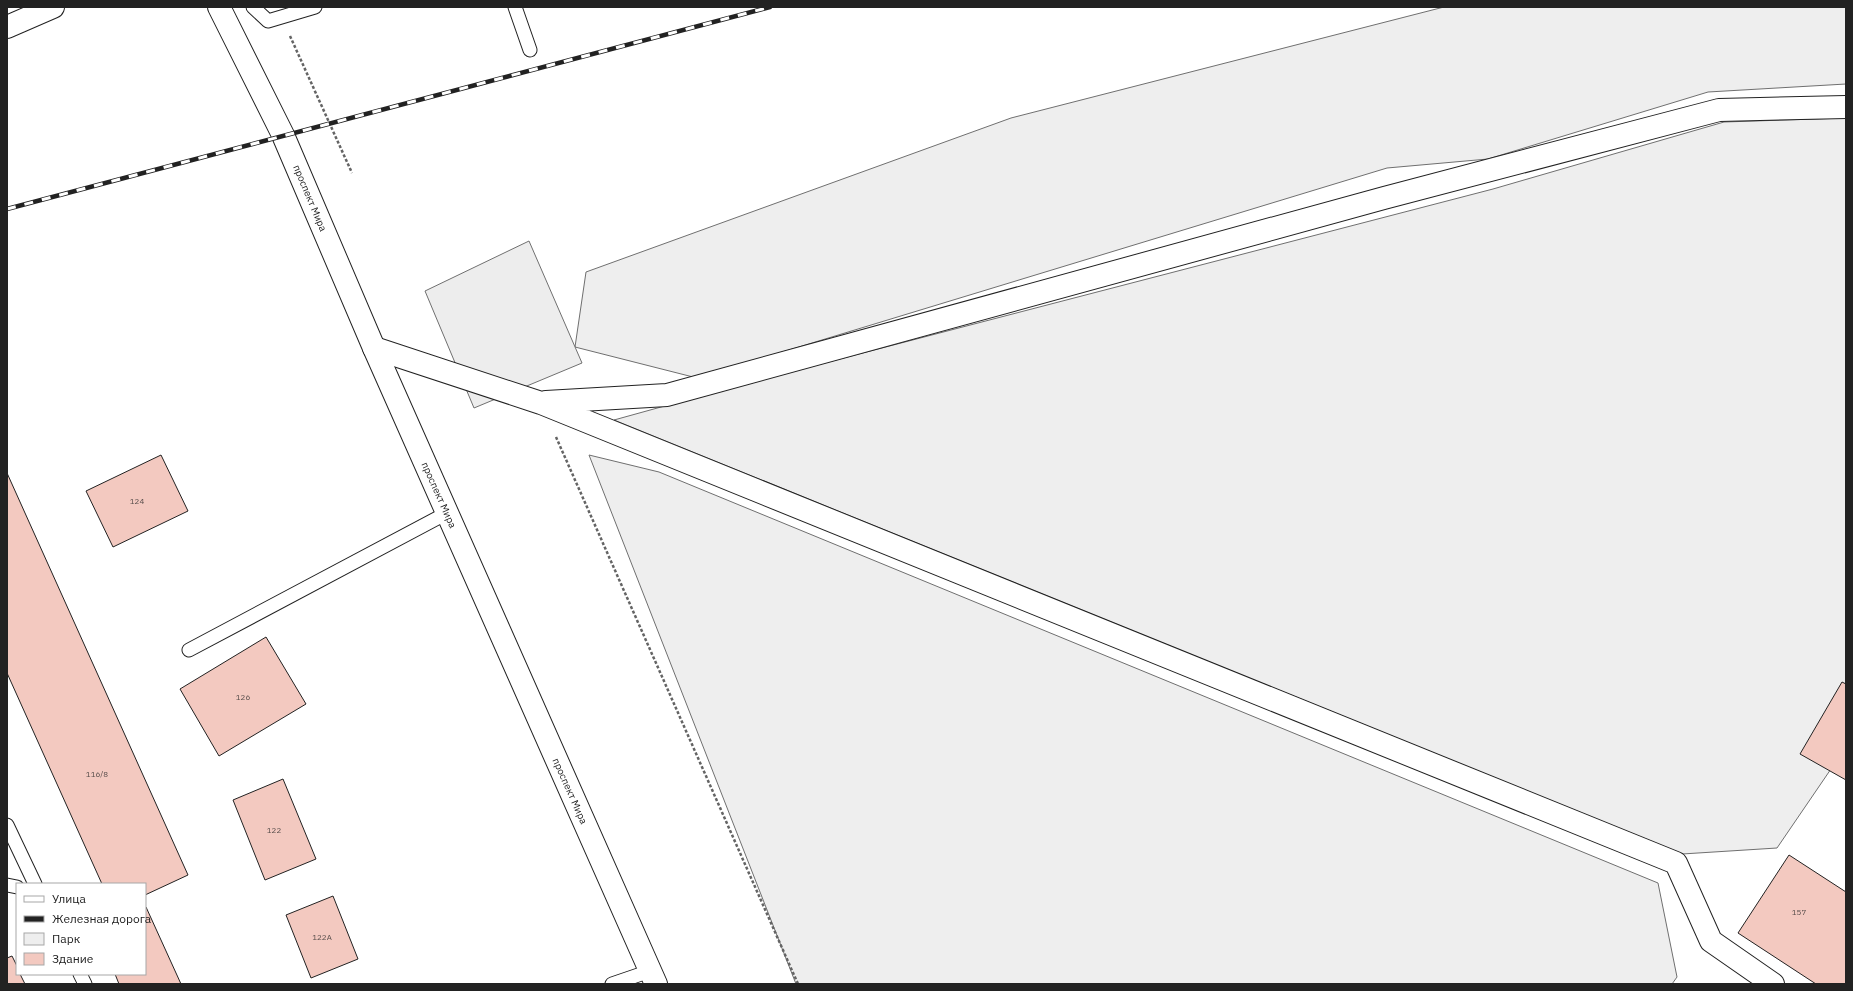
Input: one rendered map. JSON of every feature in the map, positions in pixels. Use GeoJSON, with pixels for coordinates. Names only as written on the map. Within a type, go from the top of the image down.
{"type":"FeatureCollection","features":[{"type":"Feature","properties":{"kind":"street"},"geometry":{"type":"LineString","coordinates":[[7,27],[54,7]]}},
{"type":"Feature","properties":{"kind":"street","name":"проспект Мира"},"geometry":{"type":"LineString","coordinates":[[219,7],[283,135],[374,348],[653,977]]}},
{"type":"Feature","properties":{"kind":"street"},"geometry":{"type":"LineString","coordinates":[[541,403],[667,395],[1384,198],[1719,110],[1846,107]]}},
{"type":"Feature","properties":{"kind":"street"},"geometry":{"type":"LineString","coordinates":[[374,348],[541,403],[1676,863],[1711,941],[1773,984]]}},
{"type":"Feature","properties":{"kind":"lane"},"geometry":{"type":"LineString","coordinates":[[253,7],[268,21],[315,7]]}},
{"type":"Feature","properties":{"kind":"lane"},"geometry":{"type":"LineString","coordinates":[[515,7],[530,50]]}},
{"type":"Feature","properties":{"kind":"lane"},"geometry":{"type":"LineString","coordinates":[[188,650],[447,513]]}},
{"type":"Feature","properties":{"kind":"lane"},"geometry":{"type":"LineString","coordinates":[[7,825],[35,883]]}},
{"type":"Feature","properties":{"kind":"lane"},"geometry":{"type":"LineString","coordinates":[[80,975],[85,984]]}},
{"type":"Feature","properties":{"kind":"lane"},"geometry":{"type":"LineString","coordinates":[[612,984],[653,977]]}},
{"type":"Feature","properties":{"kind":"path"},"geometry":{"type":"LineString","coordinates":[[281,17],[352,172]]}},
{"type":"Feature","properties":{"kind":"path"},"geometry":{"type":"LineString","coordinates":[[541,403],[798,984]]}},
{"type":"Feature","properties":{"kind":"green space"},"geometry":{"type":"Polygon","coordinates":[[[1444,7],[1846,7],[1846,84],[1708,92],[1488,159],[1387,168],[697,378],[575,347],[586,272],[1011,118],[1444,7]]]}},
{"type":"Feature","properties":{"kind":"green space"},"geometry":{"type":"Polygon","coordinates":[[[1846,118],[1846,747],[1777,848],[1682,854],[614,420],[755,381],[1493,189],[1724,122],[1846,118]]]}},
{"type":"Feature","properties":{"kind":"green space"},"geometry":{"type":"Polygon","coordinates":[[[589,455],[659,472],[1658,883],[1677,977],[1672,984],[796,984],[589,455]]]}},
{"type":"Feature","properties":{"kind":"shaded area"},"geometry":{"type":"Polygon","coordinates":[[[529,241],[582,363],[474,408],[425,291],[529,241]]]}},
{"type":"Feature","properties":{"kind":"building"},"geometry":{"type":"Polygon","coordinates":[[[161,455],[188,511],[113,547],[86,491],[161,455]]]}},
{"type":"Feature","properties":{"kind":"building"},"geometry":{"type":"Polygon","coordinates":[[[7,473],[188,875],[146,895],[146,883],[102,883],[7,673],[7,473]]]}},
{"type":"Feature","properties":{"kind":"building"},"geometry":{"type":"Polygon","coordinates":[[[266,637],[306,704],[219,756],[180,689],[266,637]]]}},
{"type":"Feature","properties":{"kind":"building"},"geometry":{"type":"Polygon","coordinates":[[[1842,682],[1846,684],[1846,780],[1800,754],[1842,682]]]}},
{"type":"Feature","properties":{"kind":"building"},"geometry":{"type":"Polygon","coordinates":[[[283,779],[316,859],[265,880],[233,800],[283,779]]]}},
{"type":"Feature","properties":{"kind":"building"},"geometry":{"type":"Polygon","coordinates":[[[1789,855],[1846,892],[1846,984],[1816,984],[1738,933],[1789,855]]]}},
{"type":"Feature","properties":{"kind":"building"},"geometry":{"type":"Polygon","coordinates":[[[333,896],[358,959],[311,978],[286,915],[333,896]]]}},
{"type":"Feature","properties":{"kind":"building"},"geometry":{"type":"Polygon","coordinates":[[[146,907],[181,984],[119,984],[115,975],[146,975],[146,907]]]}},
{"type":"Feature","properties":{"kind":"building"},"geometry":{"type":"Polygon","coordinates":[[[12,956],[16,964],[16,975],[20,975],[25,984],[7,984],[7,958],[12,956]]]}},
{"type":"Feature","properties":{"kind":"railway"},"geometry":{"type":"LineString","coordinates":[[7,209],[770,7]]}}]}
